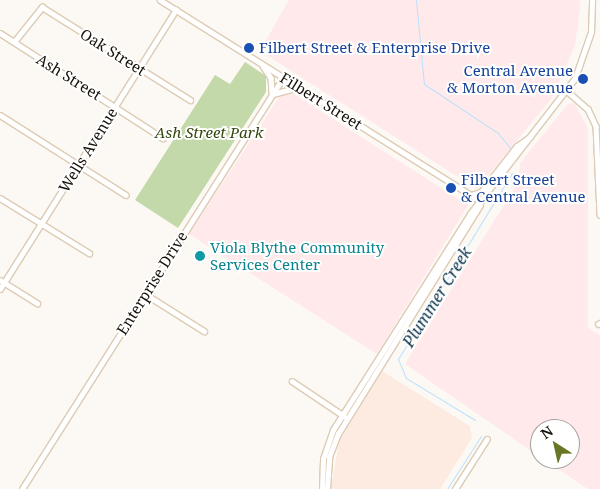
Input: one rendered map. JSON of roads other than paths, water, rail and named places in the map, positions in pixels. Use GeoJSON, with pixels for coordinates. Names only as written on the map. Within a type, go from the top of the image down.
{"type":"FeatureCollection","features":[{"type":"Feature","properties":{"kind":"street","name":"Filbert Street"},"geometry":{"type":"LineString","coordinates":[[160,0],[481,201]]}},
{"type":"Feature","properties":{"kind":"street"},"geometry":{"type":"LineString","coordinates":[[322,489],[327,444],[481,201],[567,91],[588,46],[592,0]]}},
{"type":"Feature","properties":{"kind":"street","name":"Oak Street"},"geometry":{"type":"LineString","coordinates":[[14,42],[36,10],[44,8],[190,100]]}},
{"type":"Feature","properties":{"kind":"street","name":"Wells Avenue"},"geometry":{"type":"LineString","coordinates":[[0,289],[2,281],[41,224],[176,10]]}},
{"type":"Feature","properties":{"kind":"street","name":"Ash Street"},"geometry":{"type":"LineString","coordinates":[[0,33],[163,138]]}},
{"type":"Feature","properties":{"kind":"street"},"geometry":{"type":"LineString","coordinates":[[262,64],[272,78],[272,94],[299,87]]}},
{"type":"Feature","properties":{"kind":"street","name":"Enterprise Drive"},"geometry":{"type":"LineString","coordinates":[[22,489],[283,77]]}},
{"type":"Feature","properties":{"kind":"street"},"geometry":{"type":"LineString","coordinates":[[567,91],[588,108],[596,126],[600,215]]}},
{"type":"Feature","properties":{"kind":"street"},"geometry":{"type":"LineString","coordinates":[[0,115],[126,195]]}},
{"type":"Feature","properties":{"kind":"street"},"geometry":{"type":"LineString","coordinates":[[471,195],[481,192],[517,146],[531,137]]}},
{"type":"Feature","properties":{"kind":"street"},"geometry":{"type":"LineString","coordinates":[[0,198],[89,253]]}},
{"type":"Feature","properties":{"kind":"street"},"geometry":{"type":"LineString","coordinates":[[2,281],[37,303]]}},
{"type":"Feature","properties":{"kind":"street"},"geometry":{"type":"LineString","coordinates":[[145,294],[204,331]]}},
{"type":"Feature","properties":{"kind":"street"},"geometry":{"type":"LineString","coordinates":[[292,381],[345,417]]}},
{"type":"Feature","properties":{"kind":"street"},"geometry":{"type":"LineString","coordinates":[[328,489],[330,457],[345,417]]}},
{"type":"Feature","properties":{"kind":"street"},"geometry":{"type":"LineString","coordinates":[[456,489],[487,439]]}},
{"type":"Feature","properties":{"kind":"waterway","name":"Plummer Creek"},"geometry":{"type":"LineString","coordinates":[[416,0],[424,84],[498,133],[510,148]]}},
{"type":"Feature","properties":{"kind":"waterway","name":"Plummer Creek"},"geometry":{"type":"LineString","coordinates":[[475,420],[406,378],[398,359],[512,173]]}},
{"type":"Feature","properties":{"kind":"waterway","name":"Plummer Creek"},"geometry":{"type":"LineString","coordinates":[[447,489],[481,436]]}},
{"type":"Feature","properties":{"kind":"place","name":"Filbert Street & Enterprise Drive"},"geometry":{"type":"Point","coordinates":[249,48]}},
{"type":"Feature","properties":{"kind":"place","name":"Central Avenue & Morton Avenue"},"geometry":{"type":"Point","coordinates":[583,79]}},
{"type":"Feature","properties":{"kind":"place","name":"Filbert Street & Central Avenue"},"geometry":{"type":"Point","coordinates":[451,188]}},
{"type":"Feature","properties":{"kind":"place","name":"Viola Blythe Community Services Center"},"geometry":{"type":"Point","coordinates":[200,256]}},
{"type":"Feature","properties":{"kind":"park label","name":"Ash Street Park"},"geometry":{"type":"Point","coordinates":[209,133]}}]}
